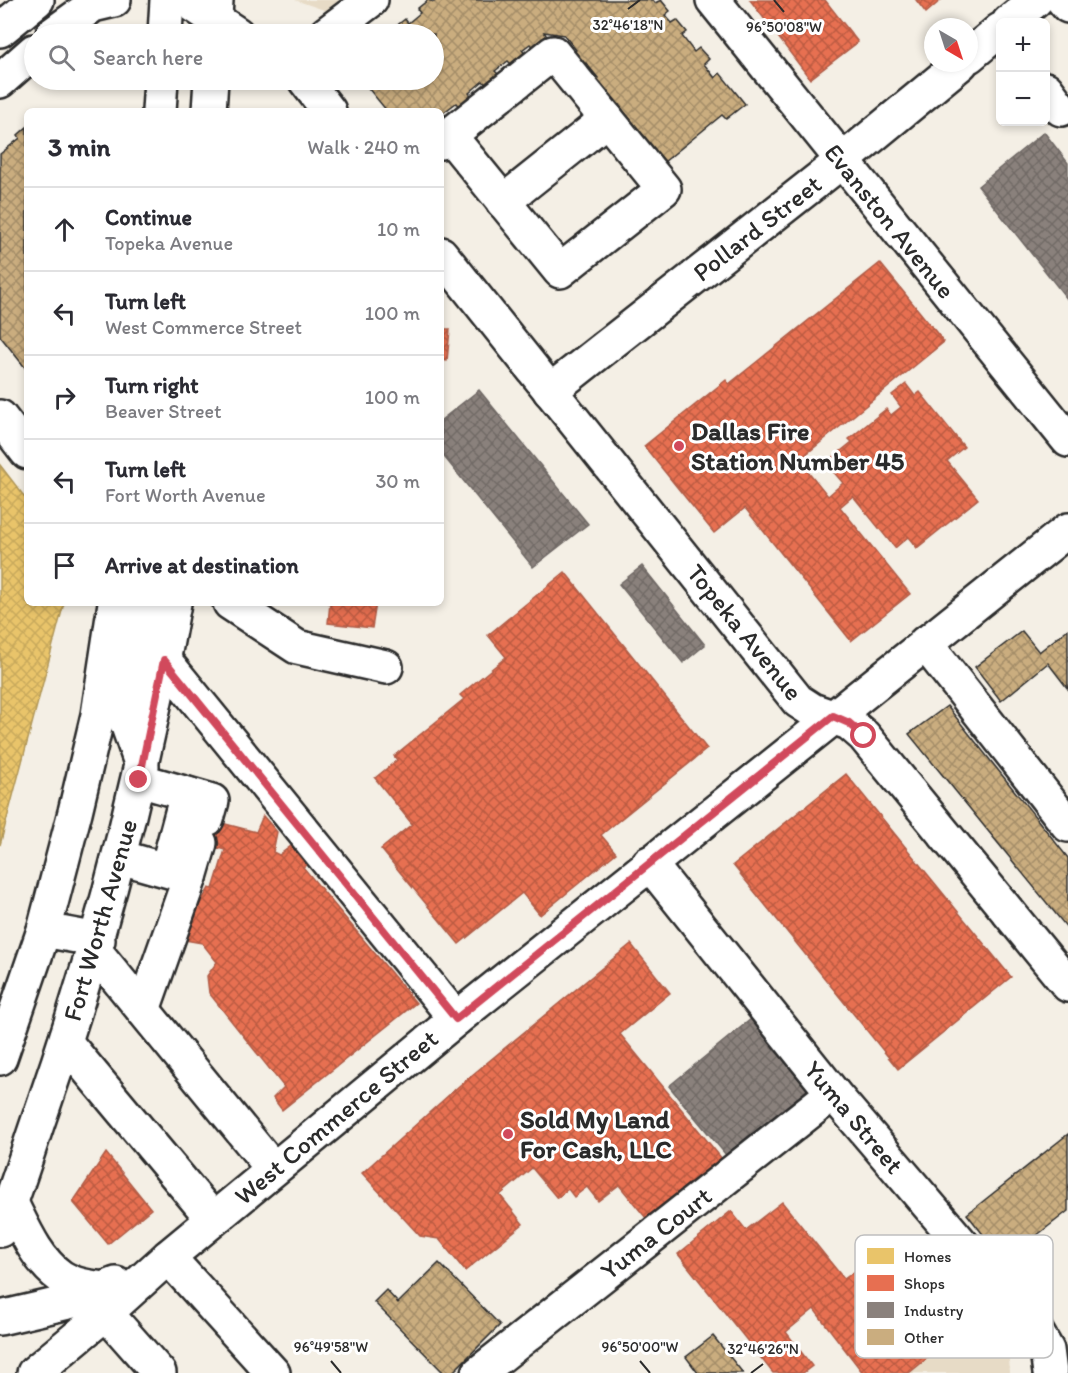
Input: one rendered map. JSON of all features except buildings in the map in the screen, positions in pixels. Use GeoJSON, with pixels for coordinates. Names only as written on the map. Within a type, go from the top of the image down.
{"type":"FeatureCollection","features":[{"type":"Feature","properties":{"kind":"street"},"geometry":{"type":"LineString","coordinates":[[0,30],[38,0]]}},
{"type":"Feature","properties":{"kind":"street"},"geometry":{"type":"LineString","coordinates":[[67,24],[93,6],[114,0]]}},
{"type":"Feature","properties":{"kind":"street"},"geometry":{"type":"LineString","coordinates":[[166,24],[167,0]]}},
{"type":"Feature","properties":{"kind":"street"},"geometry":{"type":"LineString","coordinates":[[186,0],[220,22]]}},
{"type":"Feature","properties":{"kind":"street"},"geometry":{"type":"LineString","coordinates":[[339,24],[371,0]]}},
{"type":"Feature","properties":{"kind":"street","name":"Evanston Avenue"},"geometry":{"type":"LineString","coordinates":[[713,0],[1068,440]]}},
{"type":"Feature","properties":{"kind":"street"},"geometry":{"type":"LineString","coordinates":[[1015,18],[1036,0]]}},
{"type":"Feature","properties":{"kind":"street"},"geometry":{"type":"LineString","coordinates":[[1063,0],[1068,6]]}},
{"type":"Feature","properties":{"kind":"street"},"geometry":{"type":"LineString","coordinates":[[978,49],[996,34]]}},
{"type":"Feature","properties":{"kind":"street"},"geometry":{"type":"LineString","coordinates":[[553,53],[664,189],[560,271],[503,202],[445,139],[553,53]]}},
{"type":"Feature","properties":{"kind":"street"},"geometry":{"type":"LineString","coordinates":[[0,81],[24,60]]}},
{"type":"Feature","properties":{"kind":"street","name":"Pollard Street"},"geometry":{"type":"LineString","coordinates":[[550,391],[842,161],[950,72]]}},
{"type":"Feature","properties":{"kind":"street"},"geometry":{"type":"LineString","coordinates":[[159,108],[160,90]]}},
{"type":"Feature","properties":{"kind":"street"},"geometry":{"type":"LineString","coordinates":[[209,108],[210,90]]}},
{"type":"Feature","properties":{"kind":"street"},"geometry":{"type":"LineString","coordinates":[[313,90],[327,108]]}},
{"type":"Feature","properties":{"kind":"street"},"geometry":{"type":"LineString","coordinates":[[503,202],[607,119]]}},
{"type":"Feature","properties":{"kind":"street","name":"Topeka Avenue"},"geometry":{"type":"LineString","coordinates":[[444,258],[798,701],[812,710],[849,723],[864,736],[1062,965]]}},
{"type":"Feature","properties":{"kind":"street"},"geometry":{"type":"LineString","coordinates":[[0,417],[24,448]]}},
{"type":"Feature","properties":{"kind":"street","name":"West Commerce Street"},"geometry":{"type":"LineString","coordinates":[[34,1373],[107,1301],[168,1257],[649,863],[1068,530]]}},
{"type":"Feature","properties":{"kind":"street","name":"Fort Worth Avenue"},"geometry":{"type":"LineString","coordinates":[[0,1058],[44,930],[75,812],[98,715],[114,606]]}},
{"type":"Feature","properties":{"kind":"street"},"geometry":{"type":"LineString","coordinates":[[142,606],[144,609],[126,720],[141,773],[198,819]]}},
{"type":"Feature","properties":{"kind":"street","name":"Fort Worth Avenue"},"geometry":{"type":"LineString","coordinates":[[6,1217],[13,1154],[66,1043],[96,945],[141,773],[173,606]]}},
{"type":"Feature","properties":{"kind":"street"},"geometry":{"type":"LineString","coordinates":[[235,606],[297,647],[386,667]]}},
{"type":"Feature","properties":{"kind":"street"},"geometry":{"type":"LineString","coordinates":[[925,643],[1068,825]]}},
{"type":"Feature","properties":{"kind":"street"},"geometry":{"type":"LineString","coordinates":[[164,660],[456,1019]]}},
{"type":"Feature","properties":{"kind":"street"},"geometry":{"type":"LineString","coordinates":[[143,1010],[179,873],[198,819]]}},
{"type":"Feature","properties":{"kind":"street"},"geometry":{"type":"LineString","coordinates":[[179,873],[198,819]]}},
{"type":"Feature","properties":{"kind":"street"},"geometry":{"type":"LineString","coordinates":[[120,857],[179,873]]}},
{"type":"Feature","properties":{"kind":"street","name":"Yuma Street"},"geometry":{"type":"LineString","coordinates":[[649,863],[833,1093],[954,1235]]}},
{"type":"Feature","properties":{"kind":"street"},"geometry":{"type":"LineString","coordinates":[[44,930],[96,945],[143,1010],[273,1169]]}},
{"type":"Feature","properties":{"kind":"street"},"geometry":{"type":"LineString","coordinates":[[66,1043],[213,1220]]}},
{"type":"Feature","properties":{"kind":"street","name":"Yuma Court"},"geometry":{"type":"LineString","coordinates":[[479,1373],[833,1093]]}},
{"type":"Feature","properties":{"kind":"street"},"geometry":{"type":"LineString","coordinates":[[6,1217],[62,1278],[85,1287],[107,1301],[159,1373]]}},
{"type":"Feature","properties":{"kind":"street"},"geometry":{"type":"LineString","coordinates":[[168,1257],[273,1373]]}},
{"type":"Feature","properties":{"kind":"street","name":"West Commerce Street"},"geometry":{"type":"LineString","coordinates":[[0,1318],[43,1309],[107,1301]]}},
{"type":"Feature","properties":{"kind":"street","name":"Yuma Street"},"geometry":{"type":"LineString","coordinates":[[1048,1358],[1050,1373]]}},
{"type":"Feature","properties":{"kind":"shaded area"},"geometry":{"type":"Polygon","coordinates":[[[295,0],[340,0],[327,11],[295,0]]]}},
{"type":"Feature","properties":{"kind":"shaded area"},"geometry":{"type":"Polygon","coordinates":[[[929,1358],[1008,1358],[1010,1373],[907,1373],[929,1358]]]}},
{"type":"Feature","properties":{"kind":"place","name":"Dallas Fire Station Number 45"},"geometry":{"type":"Point","coordinates":[679,446]}},
{"type":"Feature","properties":{"kind":"place","name":"Sold My Land For Cash, LLC"},"geometry":{"type":"Point","coordinates":[508,1134]}},
{"type":"Feature","properties":{"kind":"route"},"geometry":{"type":"LineString","coordinates":[[139,780],[164,660],[456,1019],[833,716],[849,723],[864,736]]}}]}
